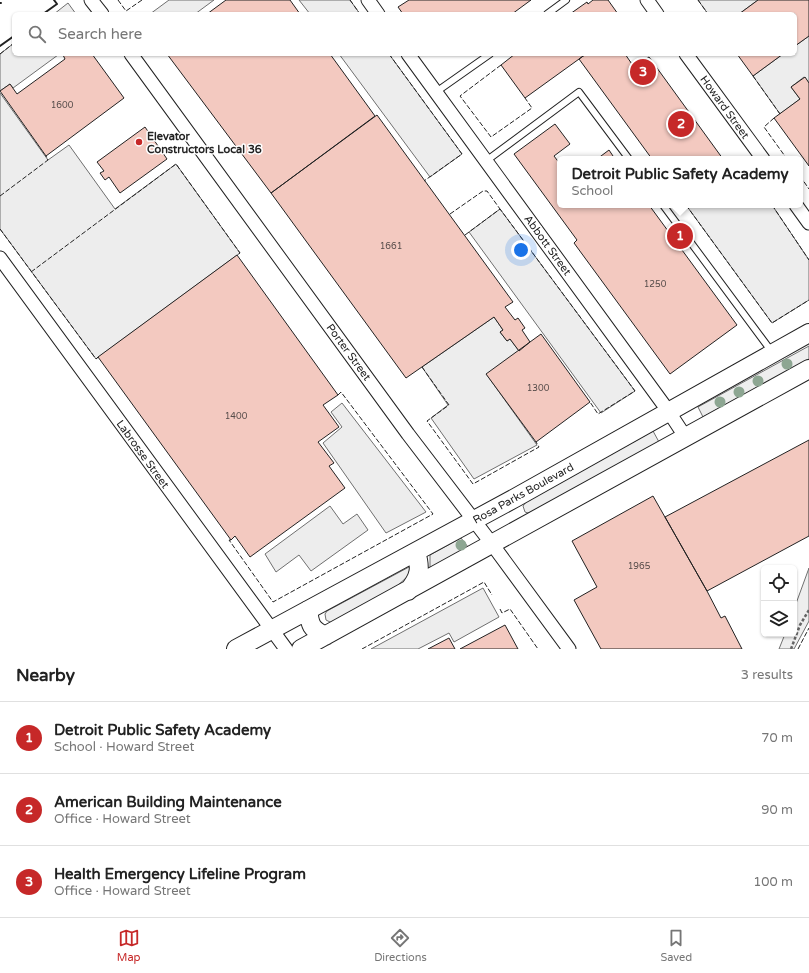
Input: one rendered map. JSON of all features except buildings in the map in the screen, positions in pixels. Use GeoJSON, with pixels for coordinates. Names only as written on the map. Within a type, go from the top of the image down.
{"type":"FeatureCollection","features":[{"type":"Feature","properties":{"kind":"main road","name":"Rosa Parks Boulevard"},"geometry":{"type":"LineString","coordinates":[[239,648],[271,629],[515,498],[809,333]]}},
{"type":"Feature","properties":{"kind":"main road"},"geometry":{"type":"LineString","coordinates":[[301,649],[809,369]]}},
{"type":"Feature","properties":{"kind":"main road"},"geometry":{"type":"LineString","coordinates":[[515,498],[518,516],[524,522],[532,523]]}},
{"type":"Feature","properties":{"kind":"main road"},"geometry":{"type":"LineString","coordinates":[[407,591],[418,576],[419,561],[416,552]]}},
{"type":"Feature","properties":{"kind":"main road"},"geometry":{"type":"LineString","coordinates":[[308,610],[309,621],[312,627],[325,636]]}},
{"type":"Feature","properties":{"kind":"street"},"geometry":{"type":"LineString","coordinates":[[91,0],[100,12]]}},
{"type":"Feature","properties":{"kind":"street"},"geometry":{"type":"LineString","coordinates":[[368,0],[377,12]]}},
{"type":"Feature","properties":{"kind":"street"},"geometry":{"type":"LineString","coordinates":[[647,0],[656,12]]}},
{"type":"Feature","properties":{"kind":"street","name":"Porter Street"},"geometry":{"type":"LineString","coordinates":[[132,56],[569,649]]}},
{"type":"Feature","properties":{"kind":"street","name":"Abbott Street"},"geometry":{"type":"LineString","coordinates":[[409,56],[686,438]]}},
{"type":"Feature","properties":{"kind":"street","name":"Howard Street"},"geometry":{"type":"LineString","coordinates":[[687,56],[761,156]]}},
{"type":"Feature","properties":{"kind":"street"},"geometry":{"type":"LineString","coordinates":[[798,208],[809,222]]}},
{"type":"Feature","properties":{"kind":"street","name":"Labrosse Street"},"geometry":{"type":"LineString","coordinates":[[0,258],[286,649]]}},
{"type":"Feature","properties":{"kind":"lane"},"geometry":{"type":"LineString","coordinates":[[549,12],[566,0]]}},
{"type":"Feature","properties":{"kind":"lane"},"geometry":{"type":"LineString","coordinates":[[436,92],[487,56]]}},
{"type":"Feature","properties":{"kind":"lane"},"geometry":{"type":"LineString","coordinates":[[486,161],[579,92],[627,156]]}},
{"type":"Feature","properties":{"kind":"lane"},"geometry":{"type":"LineString","coordinates":[[665,208],[773,353]]}},
{"type":"Feature","properties":{"kind":"path"},"geometry":{"type":"LineString","coordinates":[[790,649],[800,625],[809,610]]}},
{"type":"Feature","properties":{"kind":"shaded area"},"geometry":{"type":"Polygon","coordinates":[[[169,0],[214,0],[198,12],[153,12],[169,0]]]}},
{"type":"Feature","properties":{"kind":"shaded area"},"geometry":{"type":"Polygon","coordinates":[[[299,0],[350,0],[359,12],[308,12],[299,0]]]}},
{"type":"Feature","properties":{"kind":"shaded area"},"geometry":{"type":"Polygon","coordinates":[[[698,0],[758,0],[742,12],[707,12],[698,0]]]}},
{"type":"Feature","properties":{"kind":"shaded area"},"geometry":{"type":"Polygon","coordinates":[[[68,3],[75,12],[57,12],[68,3]]]}},
{"type":"Feature","properties":{"kind":"shaded area"},"geometry":{"type":"Polygon","coordinates":[[[809,36],[809,83],[804,77],[791,87],[800,99],[780,114],[753,76],[780,56],[797,56],[797,45],[809,36]]]}},
{"type":"Feature","properties":{"kind":"shaded area"},"geometry":{"type":"Polygon","coordinates":[[[12,45],[12,56],[57,56],[13,88],[10,84],[0,91],[0,54],[12,45]]]}},
{"type":"Feature","properties":{"kind":"shaded area"},"geometry":{"type":"Polygon","coordinates":[[[340,56],[390,56],[462,154],[430,177],[340,56]]]}},
{"type":"Feature","properties":{"kind":"shaded area"},"geometry":{"type":"Polygon","coordinates":[[[0,93],[48,160],[69,145],[115,209],[176,164],[240,253],[96,359],[0,229],[0,93]]]}},
{"type":"Feature","properties":{"kind":"shaded area"},"geometry":{"type":"Polygon","coordinates":[[[688,208],[774,208],[809,260],[809,300],[772,323],[688,208]]]}},
{"type":"Feature","properties":{"kind":"shaded area"},"geometry":{"type":"Polygon","coordinates":[[[500,209],[635,391],[601,413],[469,232],[500,209]]]}},
{"type":"Feature","properties":{"kind":"shaded area"},"geometry":{"type":"Polygon","coordinates":[[[494,317],[503,330],[500,332],[507,341],[510,339],[519,351],[487,375],[537,445],[474,479],[431,418],[448,405],[422,367],[494,317]]]}},
{"type":"Feature","properties":{"kind":"shaded area"},"geometry":{"type":"Polygon","coordinates":[[[809,346],[809,359],[703,417],[698,407],[809,346]]]}},
{"type":"Feature","properties":{"kind":"shaded area"},"geometry":{"type":"Polygon","coordinates":[[[342,403],[426,512],[386,533],[323,443],[342,427],[331,412],[342,403]]]}},
{"type":"Feature","properties":{"kind":"shaded area"},"geometry":{"type":"Polygon","coordinates":[[[653,431],[659,442],[532,513],[525,512],[523,506],[526,502],[653,431]]]}},
{"type":"Feature","properties":{"kind":"shaded area"},"geometry":{"type":"Polygon","coordinates":[[[330,506],[343,524],[357,514],[368,530],[311,571],[299,555],[276,572],[265,554],[330,506]]]}},
{"type":"Feature","properties":{"kind":"shaded area"},"geometry":{"type":"Polygon","coordinates":[[[461,538],[468,547],[430,568],[430,555],[461,538]]]}},
{"type":"Feature","properties":{"kind":"shaded area"},"geometry":{"type":"Polygon","coordinates":[[[409,567],[410,569],[408,576],[395,588],[332,623],[326,620],[325,614],[327,611],[409,567]]]}},
{"type":"Feature","properties":{"kind":"shaded area"},"geometry":{"type":"Polygon","coordinates":[[[809,568],[809,621],[794,649],[779,649],[784,637],[797,637],[797,601],[809,568]]]}},
{"type":"Feature","properties":{"kind":"shaded area"},"geometry":{"type":"Polygon","coordinates":[[[483,588],[499,617],[454,642],[449,633],[418,649],[371,649],[483,588]]]}},
{"type":"Feature","properties":{"kind":"fence"},"geometry":{"type":"LineString","coordinates":[[118,0],[126,11],[142,0]]}},
{"type":"Feature","properties":{"kind":"fence"},"geometry":{"type":"LineString","coordinates":[[350,0],[359,12]]}},
{"type":"Feature","properties":{"kind":"fence"},"geometry":{"type":"LineString","coordinates":[[698,0],[707,12]]}},
{"type":"Feature","properties":{"kind":"fence"},"geometry":{"type":"LineString","coordinates":[[0,54],[12,45]]}},
{"type":"Feature","properties":{"kind":"fence"},"geometry":{"type":"LineString","coordinates":[[390,56],[462,154],[424,181]]}},
{"type":"Feature","properties":{"kind":"fence"},"geometry":{"type":"LineString","coordinates":[[501,65],[460,96],[491,137],[532,108],[525,98]]}},
{"type":"Feature","properties":{"kind":"fence"},"geometry":{"type":"LineString","coordinates":[[753,76],[780,114]]}},
{"type":"Feature","properties":{"kind":"fence"},"geometry":{"type":"LineString","coordinates":[[774,118],[764,127],[785,156]]}},
{"type":"Feature","properties":{"kind":"fence"},"geometry":{"type":"LineString","coordinates":[[0,196],[48,160],[46,156]]}},
{"type":"Feature","properties":{"kind":"fence"},"geometry":{"type":"LineString","coordinates":[[31,272],[176,164],[240,253],[237,255]]}},
{"type":"Feature","properties":{"kind":"fence"},"geometry":{"type":"LineString","coordinates":[[803,180],[809,189]]}},
{"type":"Feature","properties":{"kind":"fence"},"geometry":{"type":"LineString","coordinates":[[450,214],[483,191],[487,191],[500,209]]}},
{"type":"Feature","properties":{"kind":"fence"},"geometry":{"type":"LineString","coordinates":[[688,208],[772,323],[809,300]]}},
{"type":"Feature","properties":{"kind":"fence"},"geometry":{"type":"LineString","coordinates":[[774,208],[809,260]]}},
{"type":"Feature","properties":{"kind":"fence"},"geometry":{"type":"LineString","coordinates":[[465,235],[500,209],[635,391],[598,414],[590,402]]}},
{"type":"Feature","properties":{"kind":"fence"},"geometry":{"type":"LineString","coordinates":[[0,229],[96,359],[98,357]]}},
{"type":"Feature","properties":{"kind":"fence"},"geometry":{"type":"LineString","coordinates":[[422,367],[449,405],[427,421],[473,484],[539,447],[536,442]]}},
{"type":"Feature","properties":{"kind":"fence"},"geometry":{"type":"LineString","coordinates":[[231,540],[229,540],[273,602],[433,514],[341,392],[338,395]]}},
{"type":"Feature","properties":{"kind":"fence"},"geometry":{"type":"LineString","coordinates":[[362,649],[484,582],[492,595]]}},
{"type":"Feature","properties":{"kind":"fence"},"geometry":{"type":"LineString","coordinates":[[500,609],[502,613],[510,609],[538,649]]}},
{"type":"Feature","properties":{"kind":"fence"},"geometry":{"type":"LineString","coordinates":[[798,649],[809,628]]}},
{"type":"Feature","properties":{"kind":"wall"},"geometry":{"type":"LineString","coordinates":[[46,12],[57,4],[54,0]]}},
{"type":"Feature","properties":{"kind":"wall"},"geometry":{"type":"LineString","coordinates":[[0,46],[12,37]]}},
{"type":"Feature","properties":{"kind":"place","name":"Health Emergency Lifeline Program"},"geometry":{"type":"Point","coordinates":[643,72]}},
{"type":"Feature","properties":{"kind":"place","name":"American Building Maintenance"},"geometry":{"type":"Point","coordinates":[681,124]}},
{"type":"Feature","properties":{"kind":"place","name":"Elevator Constructors Local 36"},"geometry":{"type":"Point","coordinates":[139,142]}},
{"type":"Feature","properties":{"kind":"place","name":"Detroit Public Safety Academy"},"geometry":{"type":"Point","coordinates":[680,236]}}]}
